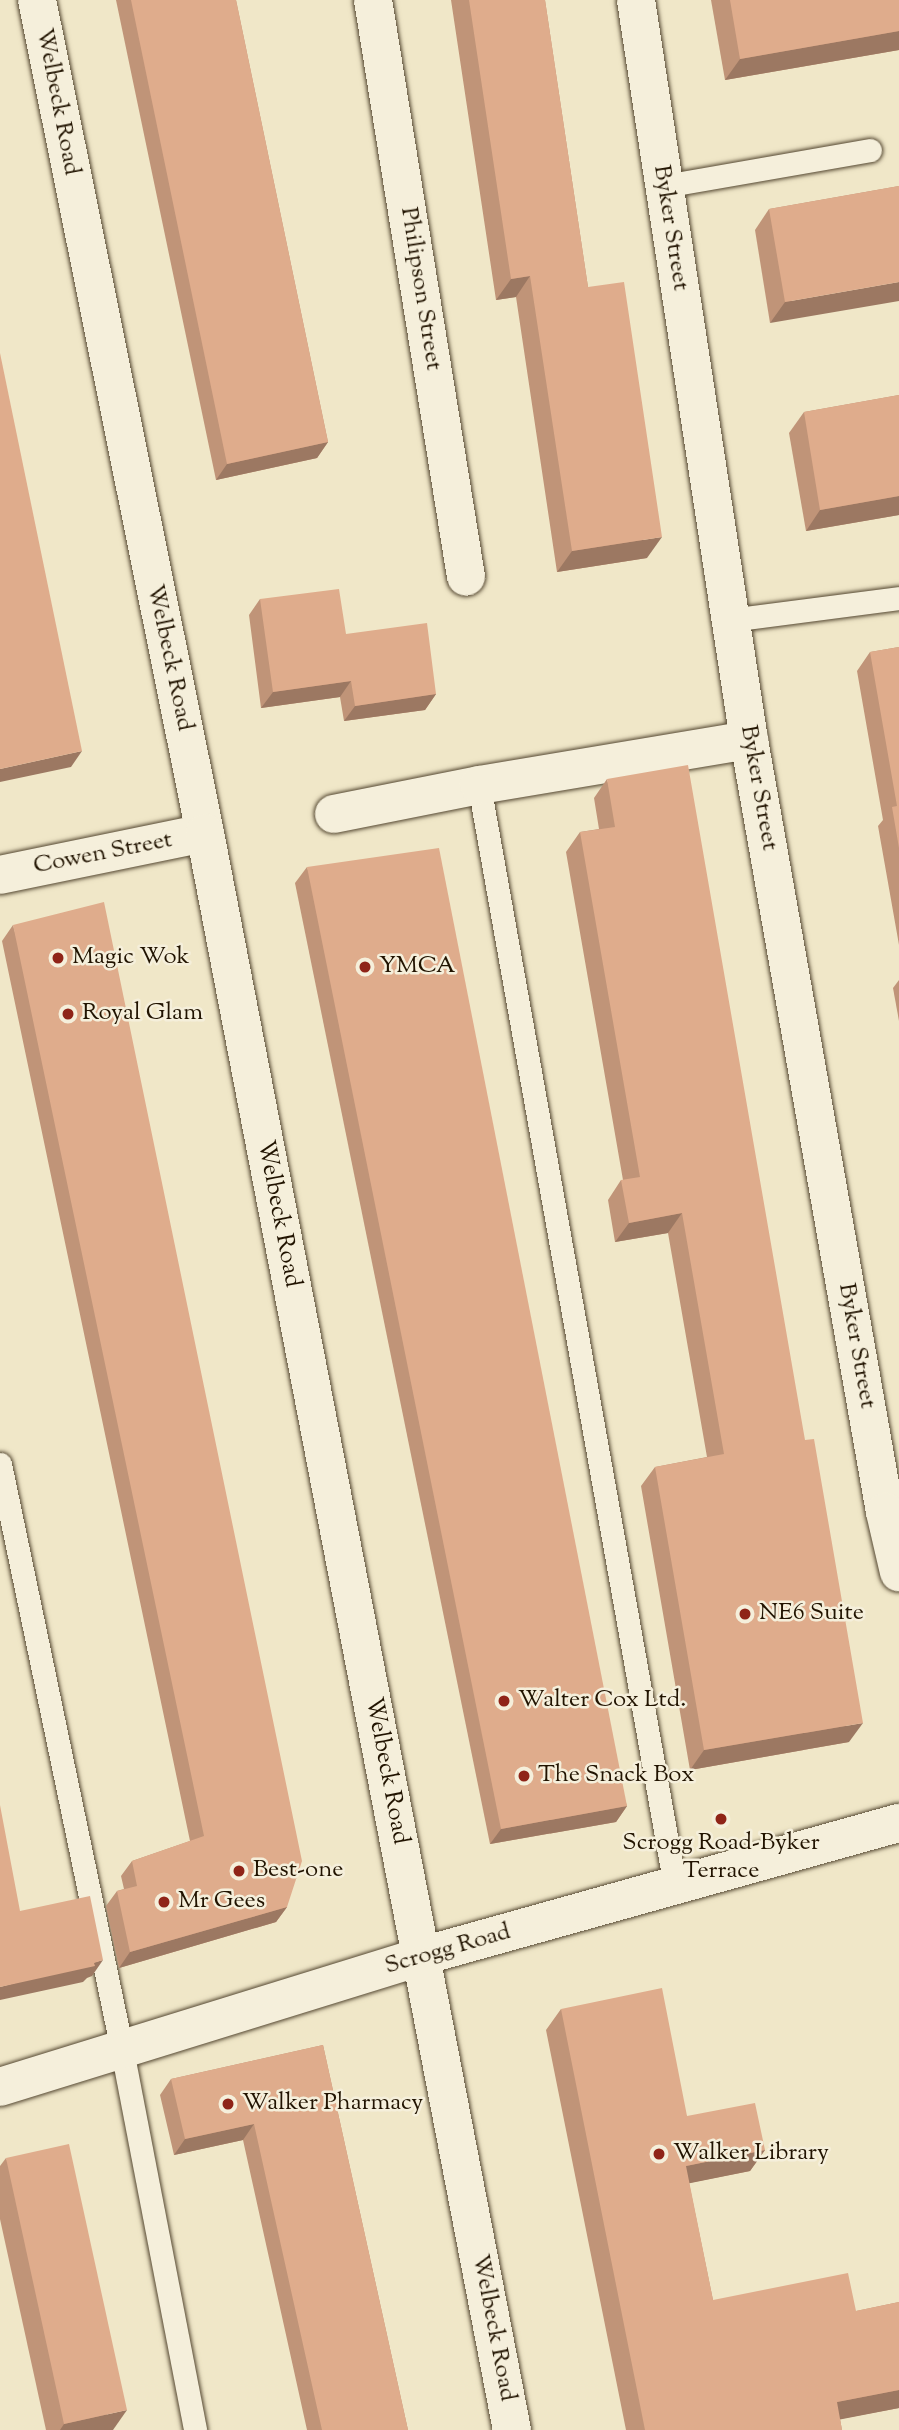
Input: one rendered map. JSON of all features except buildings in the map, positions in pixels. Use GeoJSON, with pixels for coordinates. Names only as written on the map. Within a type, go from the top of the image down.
{"type":"FeatureCollection","features":[{"type":"Feature","properties":{"kind":"street","name":"Welbeck Road"},"geometry":{"type":"LineString","coordinates":[[37,0],[205,833],[512,2430]]}},
{"type":"Feature","properties":{"kind":"street","name":"Philipson Street"},"geometry":{"type":"LineString","coordinates":[[373,0],[466,577]]}},
{"type":"Feature","properties":{"kind":"street","name":"Byker Street"},"geometry":{"type":"LineString","coordinates":[[636,0],[749,740],[892,1510],[899,1572]]}},
{"type":"Feature","properties":{"kind":"street"},"geometry":{"type":"LineString","coordinates":[[334,814],[479,785],[749,740]]}},
{"type":"Feature","properties":{"kind":"street","name":"Cowen Street"},"geometry":{"type":"LineString","coordinates":[[0,875],[205,833]]}},
{"type":"Feature","properties":{"kind":"street","name":"Scrogg Road"},"geometry":{"type":"LineString","coordinates":[[0,2087],[422,1956],[899,1823]]}},
{"type":"Feature","properties":{"kind":"lane"},"geometry":{"type":"LineString","coordinates":[[664,186],[870,150]]}},
{"type":"Feature","properties":{"kind":"lane"},"geometry":{"type":"LineString","coordinates":[[730,620],[899,598]]}},
{"type":"Feature","properties":{"kind":"lane"},"geometry":{"type":"LineString","coordinates":[[479,785],[675,1885]]}},
{"type":"Feature","properties":{"kind":"lane"},"geometry":{"type":"LineString","coordinates":[[0,1464],[122,2050],[195,2430]]}},
{"type":"Feature","properties":{"kind":"place","name":"Magic Wok"},"geometry":{"type":"Point","coordinates":[58,958]}},
{"type":"Feature","properties":{"kind":"place","name":"YMCA"},"geometry":{"type":"Point","coordinates":[365,967]}},
{"type":"Feature","properties":{"kind":"place","name":"Royal Glam"},"geometry":{"type":"Point","coordinates":[68,1014]}},
{"type":"Feature","properties":{"kind":"place","name":"NE6 Suite"},"geometry":{"type":"Point","coordinates":[745,1614]}},
{"type":"Feature","properties":{"kind":"place","name":"Walter Cox Ltd."},"geometry":{"type":"Point","coordinates":[504,1701]}},
{"type":"Feature","properties":{"kind":"place","name":"The Snack Box"},"geometry":{"type":"Point","coordinates":[524,1776]}},
{"type":"Feature","properties":{"kind":"place","name":"Scrogg Road-Byker Terrace"},"geometry":{"type":"Point","coordinates":[721,1819]}},
{"type":"Feature","properties":{"kind":"place","name":"Best-one"},"geometry":{"type":"Point","coordinates":[239,1871]}},
{"type":"Feature","properties":{"kind":"place","name":"Mr Gees"},"geometry":{"type":"Point","coordinates":[164,1902]}},
{"type":"Feature","properties":{"kind":"place","name":"Walker Pharmacy"},"geometry":{"type":"Point","coordinates":[228,2104]}},
{"type":"Feature","properties":{"kind":"place","name":"Walker Library"},"geometry":{"type":"Point","coordinates":[659,2154]}}]}
